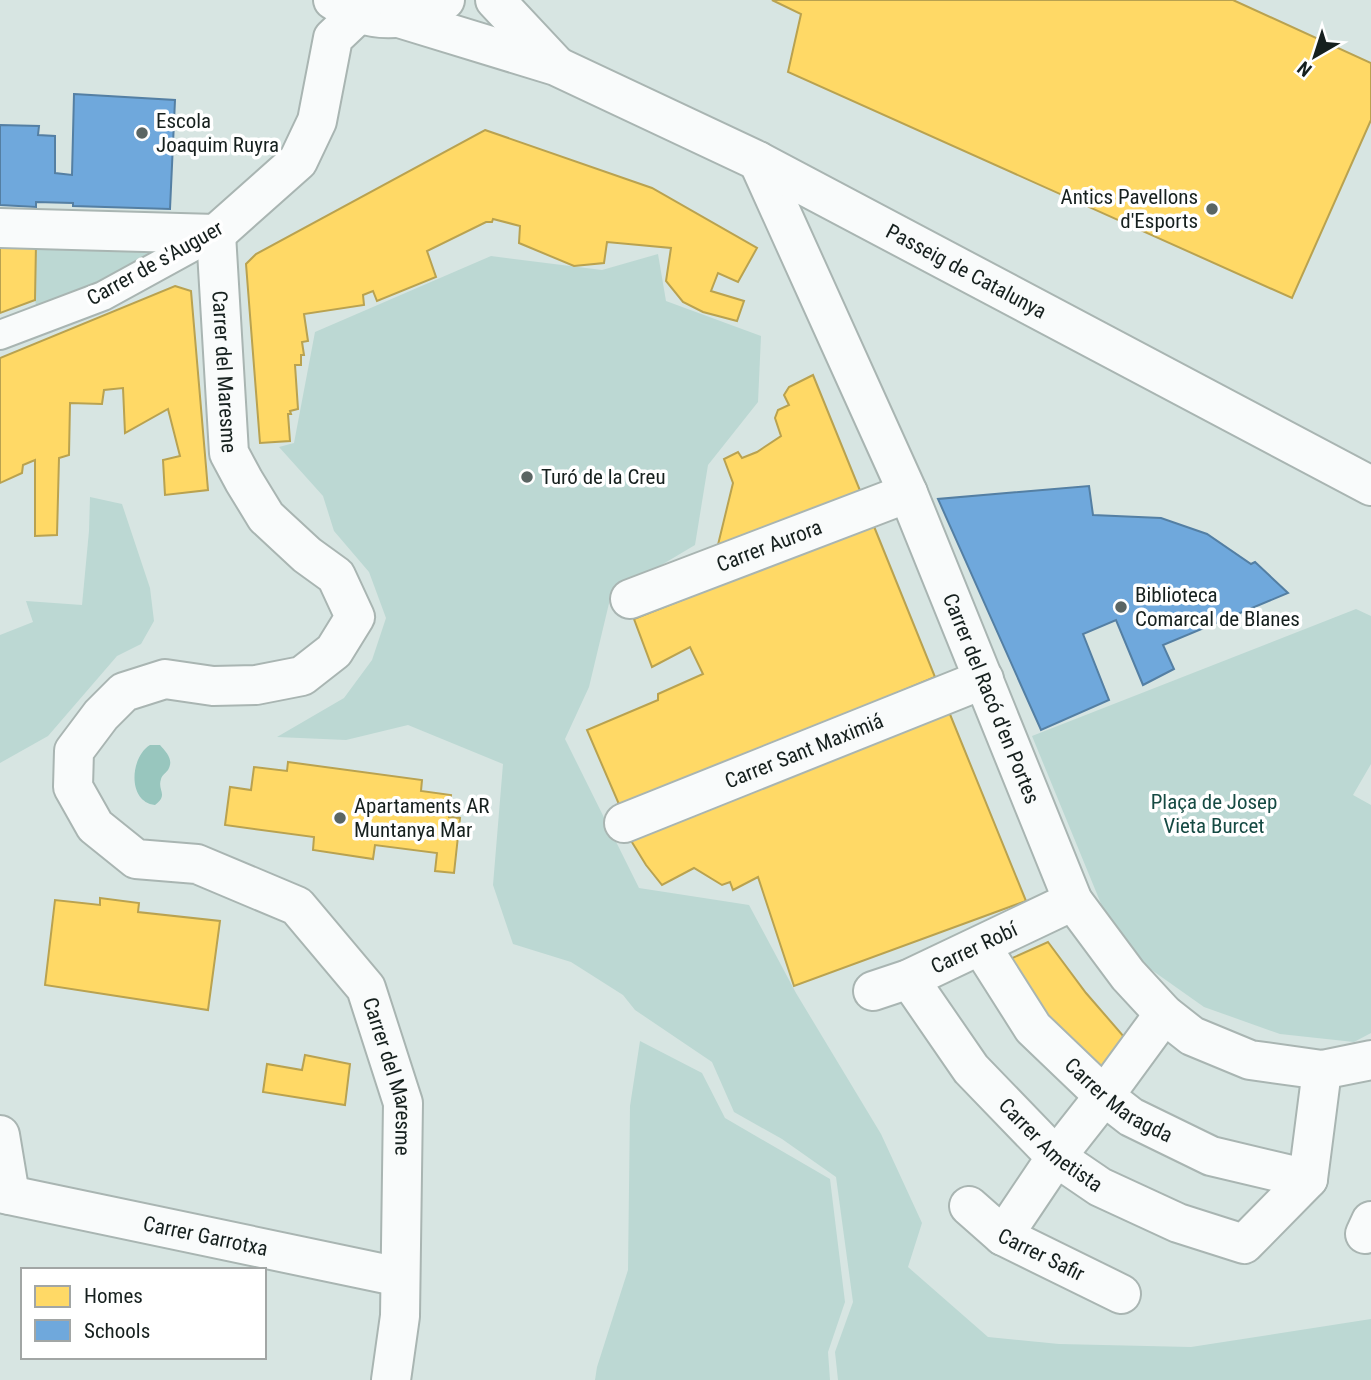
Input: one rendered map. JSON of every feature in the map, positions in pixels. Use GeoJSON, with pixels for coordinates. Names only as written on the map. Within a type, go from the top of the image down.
{"type":"FeatureCollection","features":[{"type":"Feature","properties":{"kind":"street"},"geometry":{"type":"LineString","coordinates":[[344,6],[377,18],[399,18],[427,11],[445,0]]}},
{"type":"Feature","properties":{"kind":"street","name":"Passeig de Catalunya"},"geometry":{"type":"LineString","coordinates":[[495,0],[556,66]]}},
{"type":"Feature","properties":{"kind":"street","name":"Carrer de s'Auguer"},"geometry":{"type":"LineString","coordinates":[[0,335],[103,296],[216,234],[298,161],[317,121],[333,38],[353,19],[344,6]]}},
{"type":"Feature","properties":{"kind":"street","name":"Passeig de Catalunya"},"geometry":{"type":"LineString","coordinates":[[399,18],[556,66],[758,161],[1371,486]]}},
{"type":"Feature","properties":{"kind":"street","name":"Carrer del Racó d'en Portes"},"geometry":{"type":"LineString","coordinates":[[758,161],[908,493],[1073,901],[1128,975],[1164,1014],[1192,1036],[1250,1060],[1322,1070],[1371,1060]]}},
{"type":"Feature","properties":{"kind":"street"},"geometry":{"type":"LineString","coordinates":[[0,228],[216,234]]}},
{"type":"Feature","properties":{"kind":"street","name":"Carrer del Maresme"},"geometry":{"type":"LineString","coordinates":[[216,234],[229,453],[266,517],[307,555],[336,576],[355,617],[334,651],[302,676],[256,685],[213,686],[165,679],[124,692],[101,715],[74,751],[73,788],[95,826],[136,859],[197,864],[297,906],[366,988],[403,1103],[400,1317],[391,1380]]}},
{"type":"Feature","properties":{"kind":"street","name":"Carrer Aurora"},"geometry":{"type":"LineString","coordinates":[[629,599],[908,493]]}},
{"type":"Feature","properties":{"kind":"street","name":"Carrer Sant Maximiá"},"geometry":{"type":"LineString","coordinates":[[624,823],[984,679]]}},
{"type":"Feature","properties":{"kind":"street","name":"Carrer Robí"},"geometry":{"type":"LineString","coordinates":[[873,990],[909,979],[1073,901]]}},
{"type":"Feature","properties":{"kind":"street","name":"Carrer Maragda"},"geometry":{"type":"LineString","coordinates":[[981,946],[1033,1028],[1104,1096],[1131,1117],[1210,1156],[1308,1180]]}},
{"type":"Feature","properties":{"kind":"street","name":"Carrer Ametista"},"geometry":{"type":"LineString","coordinates":[[909,979],[971,1069],[1056,1157],[1111,1193],[1178,1223],[1244,1244],[1308,1180]]}},
{"type":"Feature","properties":{"kind":"street"},"geometry":{"type":"LineString","coordinates":[[1003,1236],[1056,1157],[1164,1014]]}},
{"type":"Feature","properties":{"kind":"street"},"geometry":{"type":"LineString","coordinates":[[1308,1180],[1322,1070]]}},
{"type":"Feature","properties":{"kind":"street","name":"Carrer Garrotxa"},"geometry":{"type":"LineString","coordinates":[[0,1135],[5,1194],[400,1277]]}},
{"type":"Feature","properties":{"kind":"street","name":"Carrer Safir"},"geometry":{"type":"LineString","coordinates":[[969,1206],[1003,1236],[1121,1294]]}},
{"type":"Feature","properties":{"kind":"green space"},"geometry":{"type":"Polygon","coordinates":[[[35,229],[182,253],[39,320],[35,300],[35,229]]]}},
{"type":"Feature","properties":{"kind":"green space"},"geometry":{"type":"Polygon","coordinates":[[[658,254],[666,301],[761,336],[758,402],[708,465],[695,545],[611,595],[589,687],[565,739],[639,888],[749,905],[796,993],[881,1134],[922,1223],[908,1267],[988,1337],[1059,1344],[1191,1347],[1371,1319],[1371,1380],[838,1380],[835,1352],[853,1302],[836,1177],[782,1139],[734,1112],[712,1062],[635,1010],[623,995],[571,962],[513,944],[493,885],[503,764],[408,725],[346,740],[277,737],[344,698],[372,660],[386,618],[369,572],[334,531],[323,496],[279,447],[294,443],[315,332],[491,256],[602,270],[658,254]]]}},
{"type":"Feature","properties":{"kind":"green space"},"geometry":{"type":"Polygon","coordinates":[[[90,497],[122,504],[150,588],[154,621],[141,644],[117,656],[48,736],[0,763],[0,635],[33,622],[26,601],[82,605],[90,497]]]}},
{"type":"Feature","properties":{"kind":"green space","name":"Plaça de Josep Vieta Burcet"},"geometry":{"type":"Polygon","coordinates":[[[1356,609],[1371,616],[1371,764],[1353,795],[1371,805],[1371,1033],[1354,1042],[1280,1034],[1204,1007],[1146,966],[1111,928],[1032,736],[1356,609]]]}},
{"type":"Feature","properties":{"kind":"green space"},"geometry":{"type":"Polygon","coordinates":[[[640,1041],[702,1073],[725,1118],[830,1179],[845,1302],[828,1352],[830,1380],[595,1380],[628,1270],[630,1106],[640,1041]]]}},
{"type":"Feature","properties":{"kind":"shaded area"},"geometry":{"type":"Polygon","coordinates":[[[150,745],[160,745],[170,760],[168,770],[160,783],[161,798],[155,805],[140,796],[134,778],[138,759],[150,745]]]}},
{"type":"Feature","properties":{"kind":"building: Homes","name":"Antics Pavellons d'Esports"},"geometry":{"type":"Polygon","coordinates":[[[772,0],[1233,0],[1371,63],[1371,120],[1292,298],[788,72],[801,14],[772,0]]]}},
{"type":"Feature","properties":{"kind":"building: Homes"},"geometry":{"type":"Polygon","coordinates":[[[485,130],[652,188],[757,248],[738,282],[718,273],[711,291],[744,301],[737,321],[703,312],[683,302],[666,281],[671,248],[607,242],[604,263],[574,266],[519,243],[520,226],[493,219],[492,222],[486,222],[427,251],[436,277],[377,301],[373,291],[363,295],[364,305],[304,314],[308,341],[302,342],[304,355],[301,355],[301,365],[295,365],[298,409],[288,414],[290,441],[260,443],[246,264],[256,254],[485,130]]]}},
{"type":"Feature","properties":{"kind":"building: Homes"},"geometry":{"type":"Polygon","coordinates":[[[0,243],[36,244],[35,300],[0,313],[0,243]]]}},
{"type":"Feature","properties":{"kind":"building: Homes"},"geometry":{"type":"Polygon","coordinates":[[[175,286],[191,291],[208,490],[165,495],[163,460],[180,456],[168,409],[125,433],[123,388],[104,390],[102,404],[70,403],[69,455],[59,458],[57,535],[35,536],[35,460],[23,465],[22,473],[0,483],[0,358],[175,286]]]}},
{"type":"Feature","properties":{"kind":"building: Homes"},"geometry":{"type":"Polygon","coordinates":[[[813,375],[861,493],[716,553],[733,483],[724,459],[738,452],[742,458],[757,452],[781,436],[775,418],[778,410],[789,405],[784,395],[789,387],[813,375]]]}},
{"type":"Feature","properties":{"kind":"building: Homes"},"geometry":{"type":"Polygon","coordinates":[[[873,524],[935,677],[621,809],[587,730],[658,700],[658,694],[703,674],[690,647],[652,667],[634,619],[873,524]]]}},
{"type":"Feature","properties":{"kind":"building: Homes"},"geometry":{"type":"Polygon","coordinates":[[[947,707],[1026,901],[794,986],[758,877],[733,890],[730,882],[722,885],[694,868],[662,885],[630,839],[947,707]]]}},
{"type":"Feature","properties":{"kind":"building: Homes","name":"Apartaments AR Muntanya Mar"},"geometry":{"type":"Polygon","coordinates":[[[288,762],[422,780],[421,791],[451,795],[449,817],[460,818],[454,873],[435,871],[437,853],[375,845],[373,859],[313,850],[314,837],[225,825],[230,787],[251,790],[254,767],[287,771],[288,762]]]}},
{"type":"Feature","properties":{"kind":"building: Homes"},"geometry":{"type":"Polygon","coordinates":[[[100,898],[139,903],[138,912],[220,921],[208,1010],[45,985],[55,900],[100,905],[100,898]]]}},
{"type":"Feature","properties":{"kind":"building: Homes"},"geometry":{"type":"Polygon","coordinates":[[[1048,942],[1086,993],[1125,1038],[1100,1073],[1054,1029],[1008,960],[1048,942]]]}},
{"type":"Feature","properties":{"kind":"building: Homes"},"geometry":{"type":"Polygon","coordinates":[[[305,1055],[350,1064],[345,1105],[263,1092],[267,1064],[302,1070],[305,1055]]]}},
{"type":"Feature","properties":{"kind":"building: Schools","name":"Escola Joaquim Ruyra"},"geometry":{"type":"Polygon","coordinates":[[[74,94],[175,100],[170,209],[36,202],[36,207],[0,205],[0,125],[39,126],[38,135],[55,136],[55,173],[72,175],[74,94]]]}},
{"type":"Feature","properties":{"kind":"building: Schools","name":"Biblioteca Comarcal de Blanes"},"geometry":{"type":"Polygon","coordinates":[[[1089,486],[1093,515],[1161,518],[1207,534],[1251,564],[1255,562],[1288,593],[1163,645],[1174,669],[1143,685],[1116,620],[1083,634],[1109,700],[1041,730],[938,499],[1089,486]]]}},
{"type":"Feature","properties":{"kind":"place","name":"Escola Joaquim Ruyra"},"geometry":{"type":"Point","coordinates":[142,133]}},
{"type":"Feature","properties":{"kind":"place","name":"Antics Pavellons d'Esports"},"geometry":{"type":"Point","coordinates":[1212,209]}},
{"type":"Feature","properties":{"kind":"place","name":"Turó de la Creu"},"geometry":{"type":"Point","coordinates":[527,477]}},
{"type":"Feature","properties":{"kind":"place","name":"Biblioteca Comarcal de Blanes"},"geometry":{"type":"Point","coordinates":[1121,607]}},
{"type":"Feature","properties":{"kind":"place","name":"Apartaments AR Muntanya Mar"},"geometry":{"type":"Point","coordinates":[340,818]}}]}
